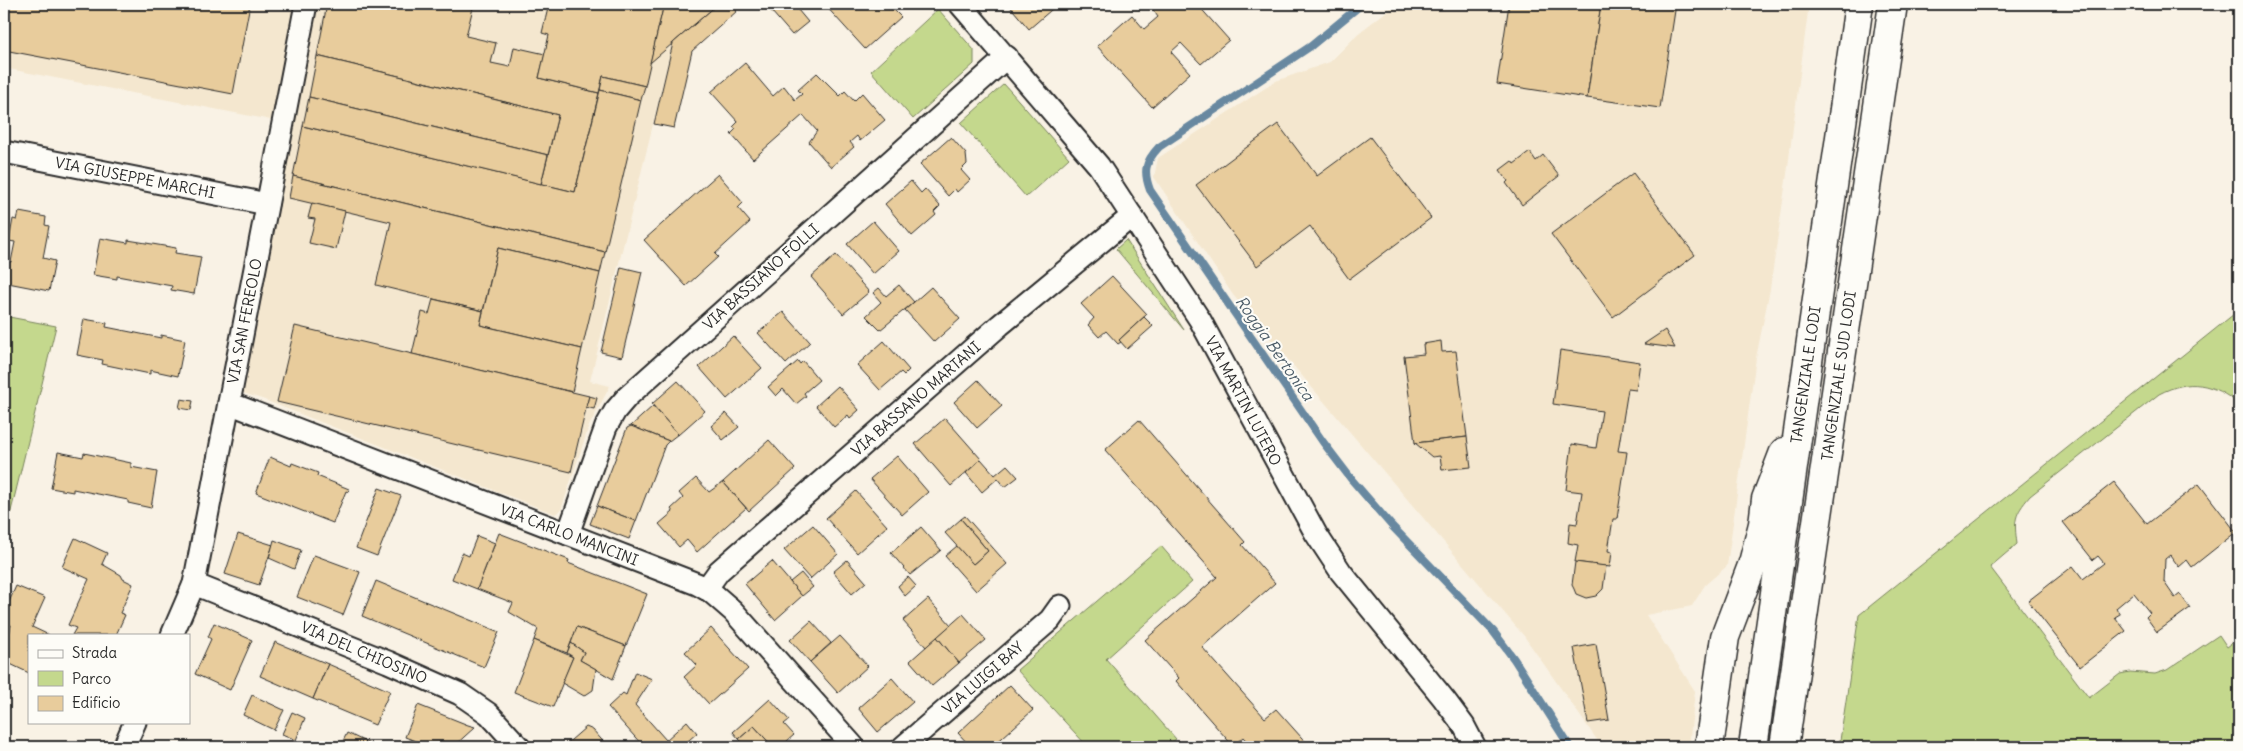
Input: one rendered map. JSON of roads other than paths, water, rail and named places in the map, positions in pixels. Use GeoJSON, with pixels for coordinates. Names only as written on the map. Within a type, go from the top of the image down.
{"type":"FeatureCollection","features":[{"type":"Feature","properties":{"kind":"highway","name":"TANGENZIALE LODI"},"geometry":{"type":"LineString","coordinates":[[1754,747],[1858,4]]}},
{"type":"Feature","properties":{"kind":"highway","name":"TANGENZIALE SUD LODI"},"geometry":{"type":"LineString","coordinates":[[1784,747],[1893,4]]}},
{"type":"Feature","properties":{"kind":"highway"},"geometry":{"type":"LineString","coordinates":[[1709,747],[1725,636],[1753,563],[1771,484],[1779,461],[1799,421]]}},
{"type":"Feature","properties":{"kind":"street","name":"VIA SAN FEREOLO"},"geometry":{"type":"LineString","coordinates":[[172,634],[194,584],[306,4]]}},
{"type":"Feature","properties":{"kind":"street","name":"VIA MARTIN LUTERO"},"geometry":{"type":"LineString","coordinates":[[960,4],[1096,162],[1200,320],[1316,534],[1341,572],[1444,699],[1464,726],[1475,747]]}},
{"type":"Feature","properties":{"kind":"street","name":"VIA BASSIANO FOLLI"},"geometry":{"type":"LineString","coordinates":[[568,534],[606,427],[621,404],[1007,57]]}},
{"type":"Feature","properties":{"kind":"street","name":"VIA GIUSEPPE MARCHI"},"geometry":{"type":"LineString","coordinates":[[4,152],[267,204]]}},
{"type":"Feature","properties":{"kind":"street","name":"VIA BASSANO MARTANI"},"geometry":{"type":"LineString","coordinates":[[706,589],[719,571],[963,357],[1132,216]]}},
{"type":"Feature","properties":{"kind":"street","name":"VIA CARLO MANCINI"},"geometry":{"type":"LineString","coordinates":[[229,404],[706,589],[733,611],[854,747]]}},
{"type":"Feature","properties":{"kind":"street","name":"VIA DEL CHIOSINO"},"geometry":{"type":"LineString","coordinates":[[194,584],[388,662],[460,694],[489,714],[519,747]]}},
{"type":"Feature","properties":{"kind":"street","name":"VIA LUIGI BAY"},"geometry":{"type":"LineString","coordinates":[[903,747],[1050,620],[1060,606]]}},
{"type":"Feature","properties":{"kind":"street"},"geometry":{"type":"LineString","coordinates":[[124,747],[133,724]]}},
{"type":"Feature","properties":{"kind":"waterway","name":"Roggia Bertonica"},"geometry":{"type":"LineString","coordinates":[[1362,4],[1311,46],[1159,147],[1148,162],[1146,177],[1150,190],[1323,442],[1352,480],[1391,525],[1493,631],[1514,659],[1570,747]]}}]}
